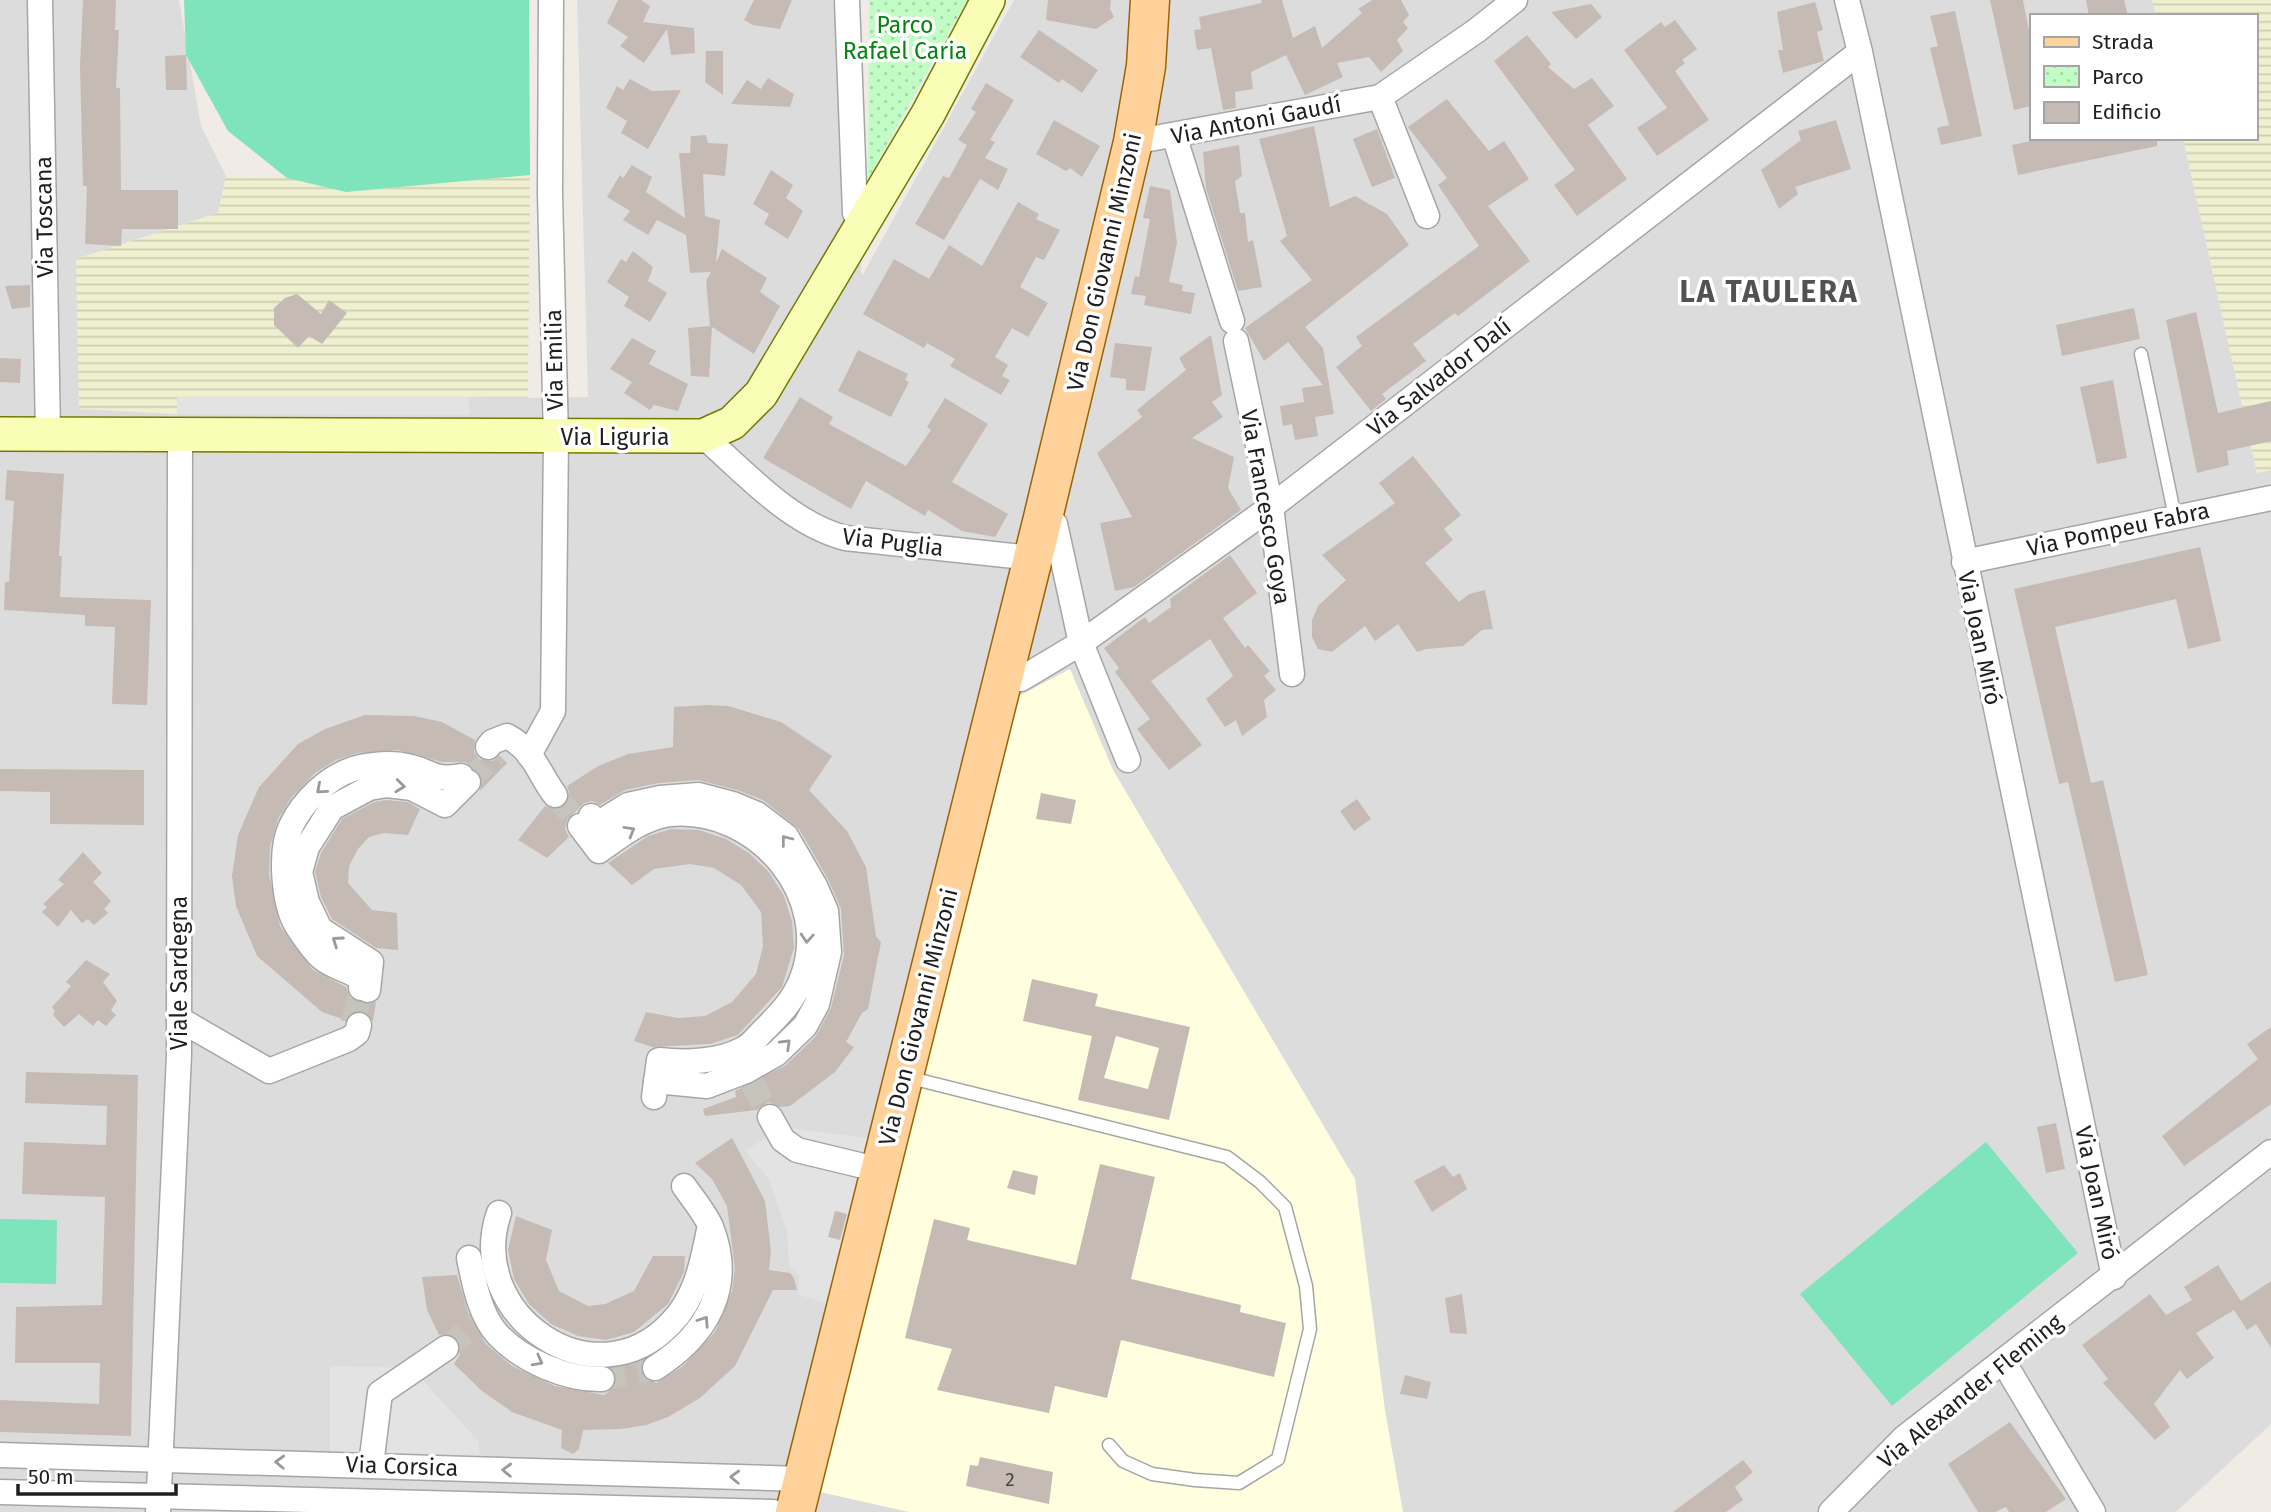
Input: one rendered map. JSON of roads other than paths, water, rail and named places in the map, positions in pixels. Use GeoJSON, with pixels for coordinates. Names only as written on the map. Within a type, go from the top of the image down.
{"type":"FeatureCollection","features":[{"type":"Feature","properties":{"kind":"main road","name":"Via Don Giovanni Minzoni"},"geometry":{"type":"LineString","coordinates":[[799,1496],[1042,522],[1133,142],[1146,66],[1149,2]]}},
{"type":"Feature","properties":{"kind":"street","name":"Via Toscana"},"geometry":{"type":"LineString","coordinates":[[40,0],[48,434]]}},
{"type":"Feature","properties":{"kind":"street","name":"Via Emilia"},"geometry":{"type":"LineString","coordinates":[[536,763],[553,711],[556,438],[550,194],[551,0]]}},
{"type":"Feature","properties":{"kind":"street"},"geometry":{"type":"LineString","coordinates":[[847,0],[855,214],[865,221]]}},
{"type":"Feature","properties":{"kind":"street","name":"Via Liguria"},"geometry":{"type":"LineString","coordinates":[[0,434],[556,438],[703,436],[732,423],[761,394],[928,114],[988,0]]}},
{"type":"Feature","properties":{"kind":"street","name":"Via Antoni Gaudí"},"geometry":{"type":"LineString","coordinates":[[1133,142],[1380,97],[1476,32],[1515,0]]}},
{"type":"Feature","properties":{"kind":"street","name":"Via Joan Miró"},"geometry":{"type":"LineString","coordinates":[[1847,0],[2114,1276]]}},
{"type":"Feature","properties":{"kind":"street","name":"Via Salvador Dalí"},"geometry":{"type":"LineString","coordinates":[[1004,676],[1021,678],[1081,643],[1271,507],[1860,52]]}},
{"type":"Feature","properties":{"kind":"street"},"geometry":{"type":"LineString","coordinates":[[1380,97],[1427,216]]}},
{"type":"Feature","properties":{"kind":"street","name":"Via Francesco Goya"},"geometry":{"type":"LineString","coordinates":[[1174,135],[1234,331],[1271,507],[1292,674]]}},
{"type":"Feature","properties":{"kind":"street","name":"Viale Sardegna"},"geometry":{"type":"LineString","coordinates":[[158,1505],[179,1019],[180,434]]}},
{"type":"Feature","properties":{"kind":"street","name":"Via Puglia"},"geometry":{"type":"LineString","coordinates":[[703,436],[800,519],[825,533],[845,538],[1032,558]]}},
{"type":"Feature","properties":{"kind":"street","name":"Via Pompeu Fabra"},"geometry":{"type":"LineString","coordinates":[[1964,562],[2271,498]]}},
{"type":"Feature","properties":{"kind":"street"},"geometry":{"type":"LineString","coordinates":[[1042,522],[1055,524],[1081,643],[1128,760]]}},
{"type":"Feature","properties":{"kind":"street"},"geometry":{"type":"LineString","coordinates":[[497,745],[519,742],[561,790]]}},
{"type":"Feature","properties":{"kind":"street"},"geometry":{"type":"LineString","coordinates":[[365,989],[359,976],[323,959],[297,926],[285,892],[290,827],[308,800],[329,781],[353,769],[392,764],[410,766],[441,780],[464,779]]}},
{"type":"Feature","properties":{"kind":"street"},"geometry":{"type":"LineString","coordinates":[[586,821],[596,825],[628,805],[699,795],[757,814],[786,836],[816,886],[825,911],[829,952],[817,1004],[806,1026],[776,1054],[708,1086],[656,1080]]}},
{"type":"Feature","properties":{"kind":"street"},"geometry":{"type":"LineString","coordinates":[[179,1019],[269,1071],[354,1029]]}},
{"type":"Feature","properties":{"kind":"street"},"geometry":{"type":"LineString","coordinates":[[771,1117],[783,1140],[797,1150],[880,1170]]}},
{"type":"Feature","properties":{"kind":"street","name":"Via Alexander Fleming"},"geometry":{"type":"LineString","coordinates":[[1831,1512],[1905,1438],[2271,1152]]}},
{"type":"Feature","properties":{"kind":"street"},"geometry":{"type":"LineString","coordinates":[[655,1368],[686,1345],[709,1317],[719,1287],[721,1258],[710,1225],[684,1186]]}},
{"type":"Feature","properties":{"kind":"street"},"geometry":{"type":"LineString","coordinates":[[499,1213],[491,1250],[500,1290],[521,1319],[553,1346],[583,1354],[622,1353],[652,1339],[673,1322],[700,1275],[710,1225]]}},
{"type":"Feature","properties":{"kind":"street"},"geometry":{"type":"LineString","coordinates":[[469,1258],[483,1320],[498,1335],[526,1355],[558,1372],[584,1380],[602,1380]]}},
{"type":"Feature","properties":{"kind":"street"},"geometry":{"type":"LineString","coordinates":[[483,1320],[510,1303]]}},
{"type":"Feature","properties":{"kind":"street"},"geometry":{"type":"LineString","coordinates":[[371,1465],[380,1394],[446,1348]]}},
{"type":"Feature","properties":{"kind":"street"},"geometry":{"type":"LineString","coordinates":[[2003,1361],[2093,1512]]}},
{"type":"Feature","properties":{"kind":"street","name":"Via Corsica"},"geometry":{"type":"LineString","coordinates":[[0,1455],[371,1465],[799,1496]]}},
{"type":"Feature","properties":{"kind":"street","name":"Via Corsica"},"geometry":{"type":"LineString","coordinates":[[0,1492],[158,1505],[773,1512]]}},
{"type":"Feature","properties":{"kind":"lane"},"geometry":{"type":"LineString","coordinates":[[2141,354],[2175,517]]}},
{"type":"Feature","properties":{"kind":"lane"},"geometry":{"type":"LineString","coordinates":[[903,1076],[1227,1157],[1260,1182],[1285,1207],[1306,1286],[1310,1329],[1278,1459],[1239,1483],[1195,1480],[1152,1475],[1123,1461],[1110,1445]]}},
{"type":"Feature","properties":{"kind":"tunnel"},"geometry":{"type":"LineString","coordinates":[[468,782],[496,753]]}},
{"type":"Feature","properties":{"kind":"tunnel"},"geometry":{"type":"LineString","coordinates":[[555,795],[580,826]]}},
{"type":"Feature","properties":{"kind":"tunnel"},"geometry":{"type":"LineString","coordinates":[[352,1023],[361,988]]}},
{"type":"Feature","properties":{"kind":"tunnel"},"geometry":{"type":"LineString","coordinates":[[751,1081],[770,1117]]}},
{"type":"Feature","properties":{"kind":"tunnel"},"geometry":{"type":"LineString","coordinates":[[446,1348],[479,1322]]}},
{"type":"Feature","properties":{"kind":"tunnel"},"geometry":{"type":"LineString","coordinates":[[602,1379],[655,1368]]}},
{"type":"Feature","properties":{"kind":"district","name":"LA TAULERA"},"geometry":{"type":"Point","coordinates":[1769,292]}},
{"type":"Feature","properties":{"kind":"park label","name":"Parco Rafael Caria"},"geometry":{"type":"Point","coordinates":[905,38]}}]}
